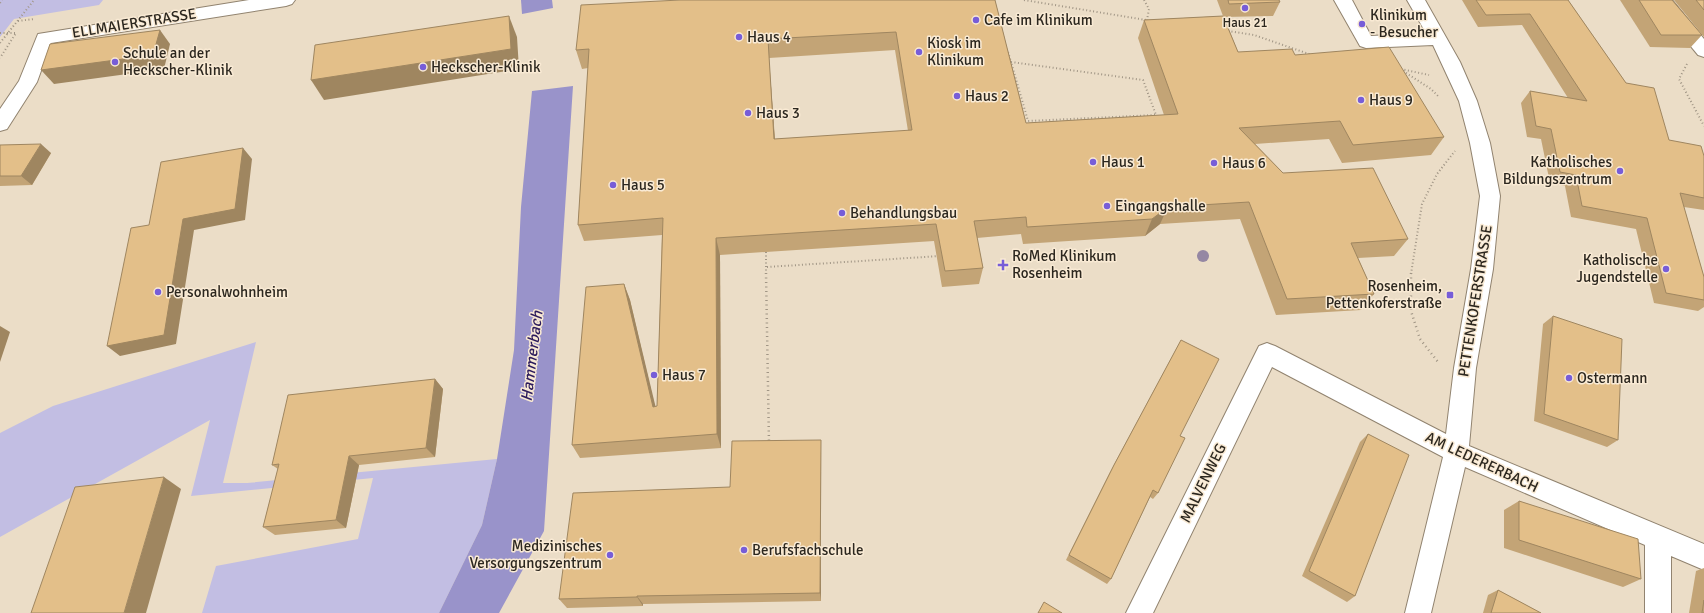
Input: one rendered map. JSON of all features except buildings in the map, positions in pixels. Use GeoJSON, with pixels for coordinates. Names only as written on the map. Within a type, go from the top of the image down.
{"type":"FeatureCollection","features":[{"type":"Feature","properties":{"kind":"street","name":"ELLMAIERSTRASSE"},"geometry":{"type":"LineString","coordinates":[[0,124],[28,82],[44,38],[286,0]]}},
{"type":"Feature","properties":{"kind":"street"},"geometry":{"type":"LineString","coordinates":[[1344,0],[1366,42],[1439,39]]}},
{"type":"Feature","properties":{"kind":"street","name":"PETTENKOFERSTRASSE"},"geometry":{"type":"LineString","coordinates":[[1416,0],[1439,39],[1457,74],[1470,107],[1480,143],[1490,196],[1482,270],[1461,393],[1456,452],[1418,613]]}},
{"type":"Feature","properties":{"kind":"street"},"geometry":{"type":"LineString","coordinates":[[1662,0],[1704,51]]}},
{"type":"Feature","properties":{"kind":"street","name":"AM LEDERERBACH"},"geometry":{"type":"LineString","coordinates":[[1267,353],[1456,452],[1704,557]]}},
{"type":"Feature","properties":{"kind":"street","name":"MALVENWEG"},"geometry":{"type":"LineString","coordinates":[[1139,613],[1267,353]]}},
{"type":"Feature","properties":{"kind":"street"},"geometry":{"type":"LineString","coordinates":[[1658,538],[1658,613]]}},
{"type":"Feature","properties":{"kind":"path"},"geometry":{"type":"LineString","coordinates":[[0,43],[34,0]]}},
{"type":"Feature","properties":{"kind":"path"},"geometry":{"type":"LineString","coordinates":[[1024,0],[1154,21]]}},
{"type":"Feature","properties":{"kind":"path"},"geometry":{"type":"LineString","coordinates":[[1144,0],[1149,9],[1148,20]]}},
{"type":"Feature","properties":{"kind":"path"},"geometry":{"type":"LineString","coordinates":[[1224,31],[1254,35],[1319,56]]}},
{"type":"Feature","properties":{"kind":"path"},"geometry":{"type":"LineString","coordinates":[[0,33],[16,33],[0,58]]}},
{"type":"Feature","properties":{"kind":"path"},"geometry":{"type":"LineString","coordinates":[[1006,46],[1028,121],[1156,115],[1143,80],[1011,62]]}},
{"type":"Feature","properties":{"kind":"path"},"geometry":{"type":"LineString","coordinates":[[1687,62],[1679,79],[1704,126]]}},
{"type":"Feature","properties":{"kind":"path"},"geometry":{"type":"LineString","coordinates":[[1397,68],[1431,89],[1443,102]]}},
{"type":"Feature","properties":{"kind":"path"},"geometry":{"type":"LineString","coordinates":[[1456,150],[1437,174],[1422,204],[1410,283],[1411,311],[1420,339],[1461,393]]}},
{"type":"Feature","properties":{"kind":"path"},"geometry":{"type":"LineString","coordinates":[[766,252],[769,445]]}},
{"type":"Feature","properties":{"kind":"path"},"geometry":{"type":"LineString","coordinates":[[767,267],[943,255]]}},
{"type":"Feature","properties":{"kind":"shaded area"},"geometry":{"type":"Polygon","coordinates":[[[0,0],[103,0],[99,5],[14,19],[0,37],[0,0]]]}},
{"type":"Feature","properties":{"kind":"shaded area"},"geometry":{"type":"Polygon","coordinates":[[[256,342],[223,483],[247,483],[497,459],[482,525],[439,613],[202,613],[216,566],[358,539],[373,478],[191,496],[210,420],[0,537],[0,433],[53,406],[256,342]]]}},
{"type":"Feature","properties":{"kind":"water"},"geometry":{"type":"Polygon","coordinates":[[[521,0],[552,0],[553,8],[522,14],[521,0]]]}},
{"type":"Feature","properties":{"kind":"water","name":"Hammerbach"},"geometry":{"type":"Polygon","coordinates":[[[573,86],[544,531],[499,613],[439,613],[482,525],[497,459],[514,350],[521,207],[532,91],[573,86]]]}},
{"type":"Feature","properties":{"kind":"place","name":"Haus 21"},"geometry":{"type":"Point","coordinates":[1245,8]}},
{"type":"Feature","properties":{"kind":"place","name":"Cafe im Klinikum"},"geometry":{"type":"Point","coordinates":[976,20]}},
{"type":"Feature","properties":{"kind":"place","name":"Klinikum - Besucher"},"geometry":{"type":"Point","coordinates":[1362,24]}},
{"type":"Feature","properties":{"kind":"place","name":"Haus 4"},"geometry":{"type":"Point","coordinates":[739,37]}},
{"type":"Feature","properties":{"kind":"place","name":"Kiosk im Klinikum"},"geometry":{"type":"Point","coordinates":[919,52]}},
{"type":"Feature","properties":{"kind":"place","name":"Schule an der Heckscher-Klinik"},"geometry":{"type":"Point","coordinates":[115,62]}},
{"type":"Feature","properties":{"kind":"place","name":"Heckscher-Klinik"},"geometry":{"type":"Point","coordinates":[423,67]}},
{"type":"Feature","properties":{"kind":"place","name":"Haus 2"},"geometry":{"type":"Point","coordinates":[957,96]}},
{"type":"Feature","properties":{"kind":"place","name":"Haus 9"},"geometry":{"type":"Point","coordinates":[1361,100]}},
{"type":"Feature","properties":{"kind":"place","name":"Haus 3"},"geometry":{"type":"Point","coordinates":[748,113]}},
{"type":"Feature","properties":{"kind":"place","name":"Haus 1"},"geometry":{"type":"Point","coordinates":[1093,162]}},
{"type":"Feature","properties":{"kind":"place","name":"Haus 6"},"geometry":{"type":"Point","coordinates":[1214,163]}},
{"type":"Feature","properties":{"kind":"place","name":"Katholisches Bildungszentrum"},"geometry":{"type":"Point","coordinates":[1620,171]}},
{"type":"Feature","properties":{"kind":"place","name":"Haus 5"},"geometry":{"type":"Point","coordinates":[613,185]}},
{"type":"Feature","properties":{"kind":"place","name":"Eingangshalle"},"geometry":{"type":"Point","coordinates":[1107,206]}},
{"type":"Feature","properties":{"kind":"place","name":"Behandlungsbau"},"geometry":{"type":"Point","coordinates":[842,213]}},
{"type":"Feature","properties":{"kind":"place","name":"RoMed Klinikum Rosenheim"},"geometry":{"type":"Point","coordinates":[1003,265]}},
{"type":"Feature","properties":{"kind":"place","name":"Katholische Jugendstelle"},"geometry":{"type":"Point","coordinates":[1666,269]}},
{"type":"Feature","properties":{"kind":"place","name":"Personalwohnheim"},"geometry":{"type":"Point","coordinates":[158,292]}},
{"type":"Feature","properties":{"kind":"place","name":"Rosenheim, Pettenkoferstraße"},"geometry":{"type":"Point","coordinates":[1450,295]}},
{"type":"Feature","properties":{"kind":"place","name":"Haus 7"},"geometry":{"type":"Point","coordinates":[654,375]}},
{"type":"Feature","properties":{"kind":"place","name":"Ostermann"},"geometry":{"type":"Point","coordinates":[1569,378]}},
{"type":"Feature","properties":{"kind":"place","name":"Berufsfachschule"},"geometry":{"type":"Point","coordinates":[744,550]}},
{"type":"Feature","properties":{"kind":"place","name":"Medizinisches Versorgungszentrum"},"geometry":{"type":"Point","coordinates":[610,555]}}]}
